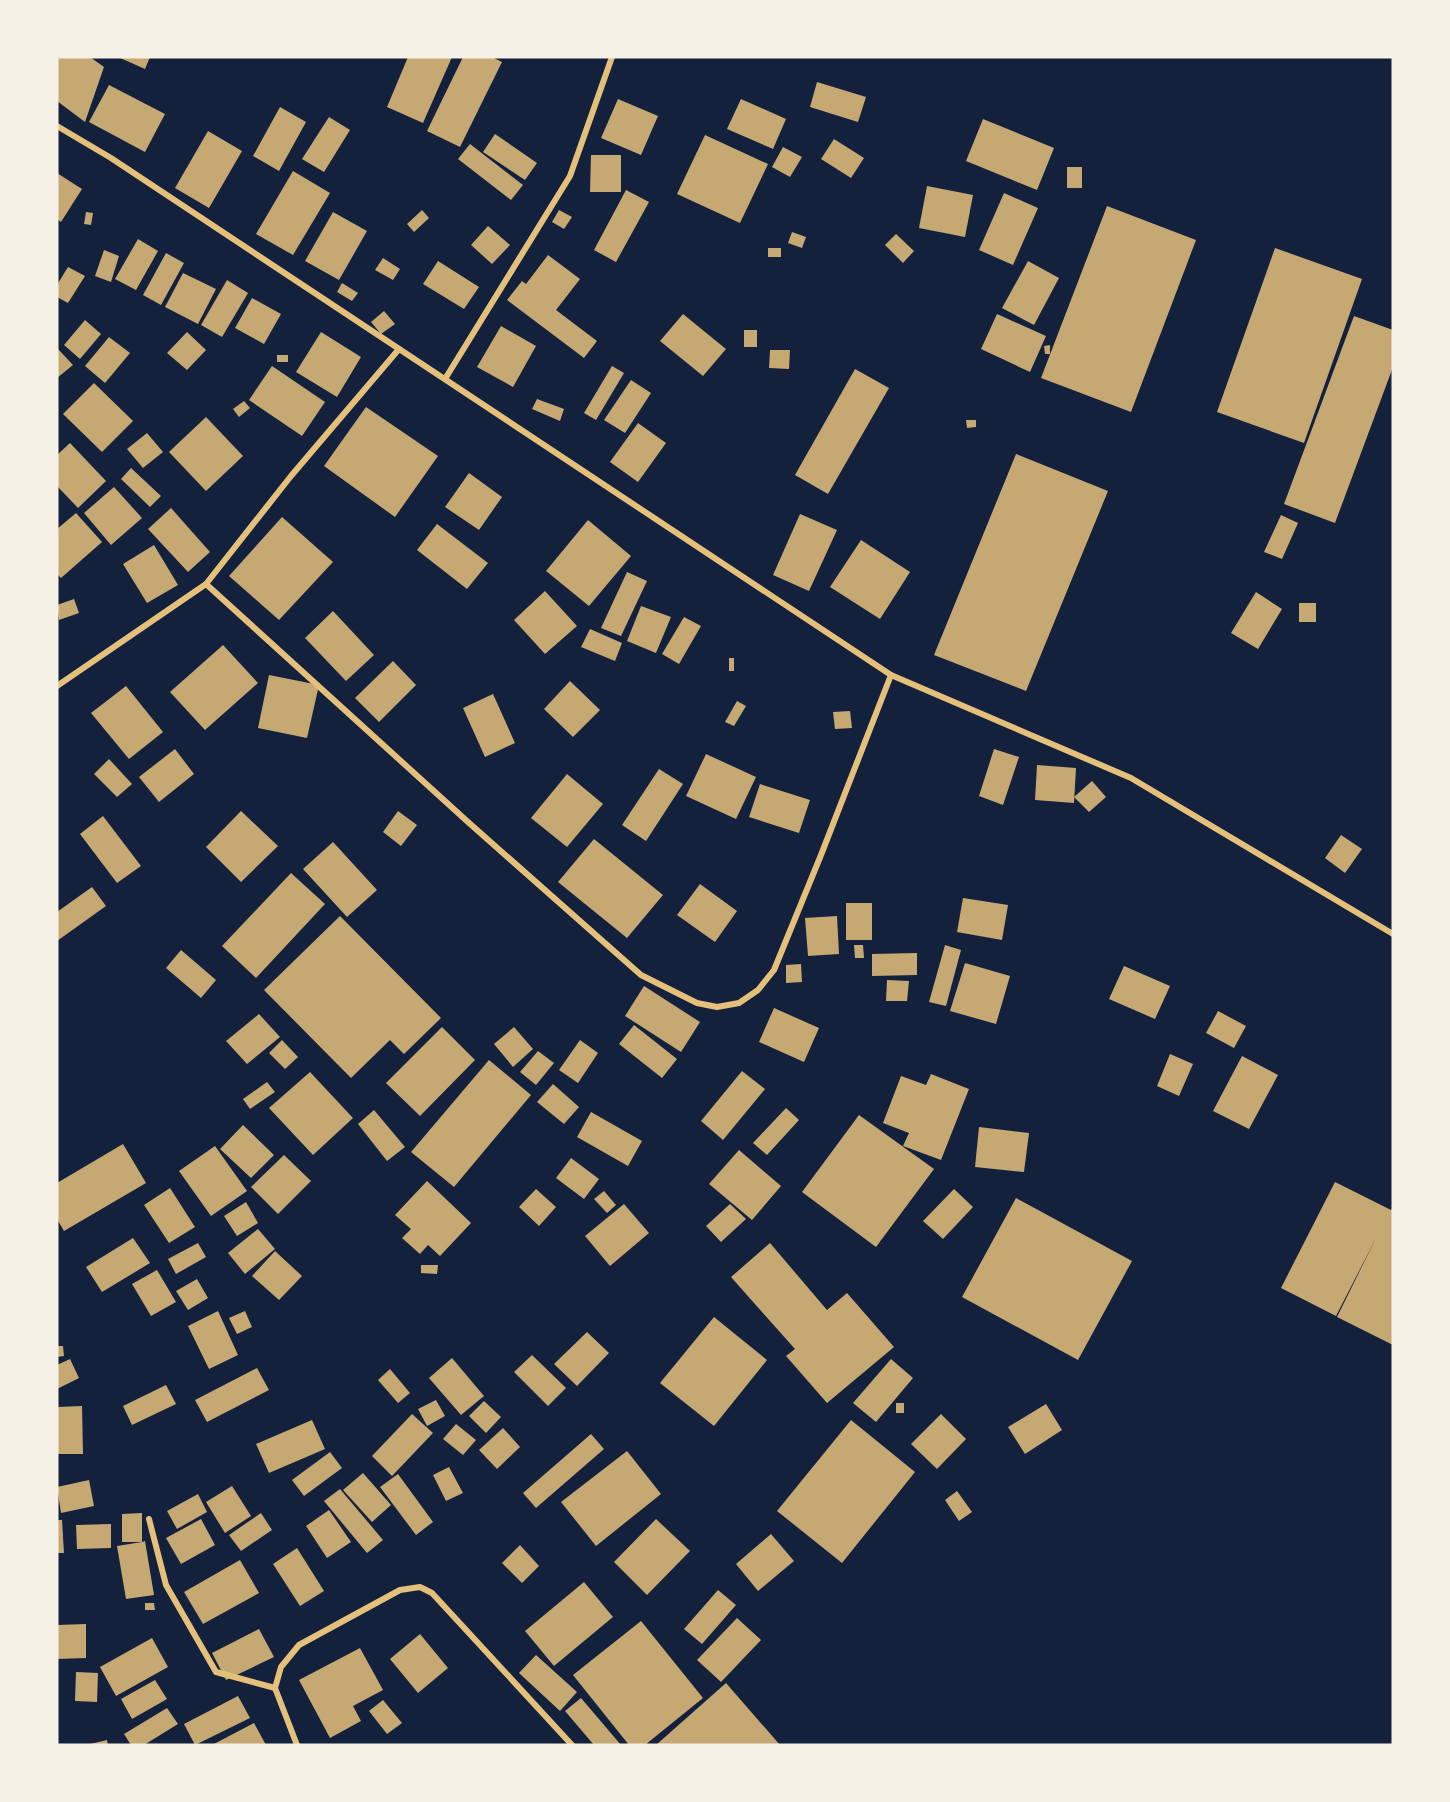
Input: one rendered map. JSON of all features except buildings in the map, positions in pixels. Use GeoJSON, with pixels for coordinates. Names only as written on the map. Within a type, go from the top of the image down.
{"type":"FeatureCollection","features":[{"type":"Feature","properties":{"kind":"street"},"geometry":{"type":"LineString","coordinates":[[445,379],[570,176],[612,57]]}},
{"type":"Feature","properties":{"kind":"street"},"geometry":{"type":"LineString","coordinates":[[57,126],[111,158],[891,675],[1131,778],[1393,934]]}},
{"type":"Feature","properties":{"kind":"street"},"geometry":{"type":"LineString","coordinates":[[57,686],[206,584],[291,476],[399,349]]}},
{"type":"Feature","properties":{"kind":"street"},"geometry":{"type":"LineString","coordinates":[[206,584],[468,822],[641,975],[697,1004],[717,1007],[739,1004],[758,990],[774,970],[891,675]]}},
{"type":"Feature","properties":{"kind":"street"},"geometry":{"type":"LineString","coordinates":[[149,1519],[166,1585],[216,1672],[275,1688]]}},
{"type":"Feature","properties":{"kind":"street"},"geometry":{"type":"LineString","coordinates":[[297,1745],[275,1688],[281,1667],[299,1645],[400,1590],[420,1587],[432,1593],[572,1745]]}}]}
